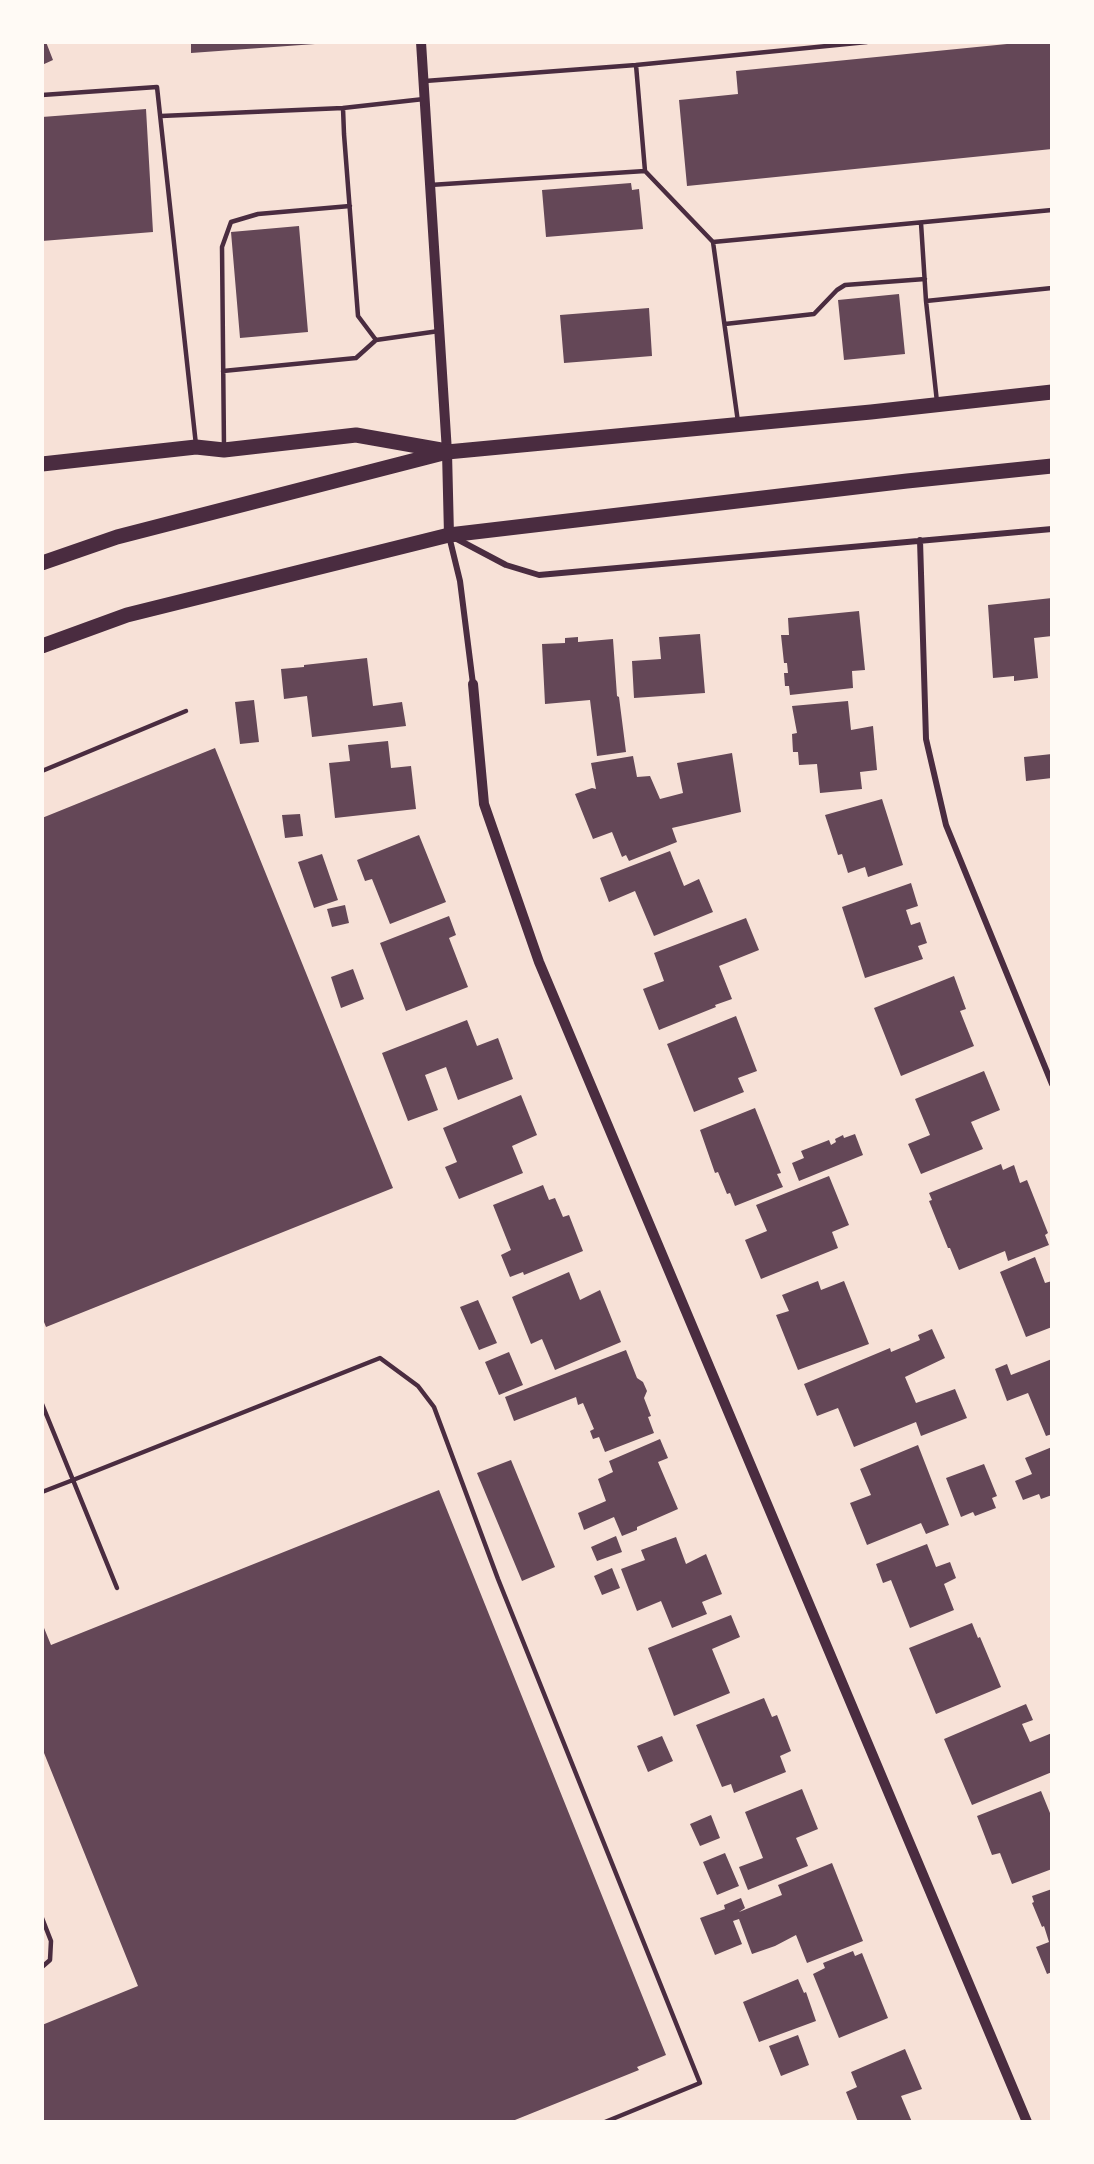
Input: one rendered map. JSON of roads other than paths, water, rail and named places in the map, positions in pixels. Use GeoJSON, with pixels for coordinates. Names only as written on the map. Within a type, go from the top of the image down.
{"type":"FeatureCollection","features":[{"type":"Feature","properties":{"kind":"main road"},"geometry":{"type":"LineString","coordinates":[[42,563],[117,537],[447,452],[739,425],[1052,392]]}},
{"type":"Feature","properties":{"kind":"main road"},"geometry":{"type":"LineString","coordinates":[[42,464],[196,447],[224,450],[356,435],[447,452]]}},
{"type":"Feature","properties":{"kind":"main road"},"geometry":{"type":"LineString","coordinates":[[42,646],[127,615],[449,535],[1052,466]]}},
{"type":"Feature","properties":{"kind":"street"},"geometry":{"type":"LineString","coordinates":[[421,42],[447,452],[449,535],[460,581],[473,684],[484,804],[538,962],[1027,2122]]}},
{"type":"Feature","properties":{"kind":"street"},"geometry":{"type":"LineString","coordinates":[[449,535],[506,565],[539,575],[1052,529]]}},
{"type":"Feature","properties":{"kind":"street"},"geometry":{"type":"LineString","coordinates":[[920,540],[921,636],[926,739],[946,825],[1052,1084]]}},
{"type":"Feature","properties":{"kind":"lane"},"geometry":{"type":"LineString","coordinates":[[424,81],[636,66],[867,42]]}},
{"type":"Feature","properties":{"kind":"lane"},"geometry":{"type":"LineString","coordinates":[[636,66],[645,171],[713,242],[739,425]]}},
{"type":"Feature","properties":{"kind":"lane"},"geometry":{"type":"LineString","coordinates":[[42,95],[157,87],[196,447]]}},
{"type":"Feature","properties":{"kind":"lane"},"geometry":{"type":"LineString","coordinates":[[161,116],[343,108],[425,99]]}},
{"type":"Feature","properties":{"kind":"lane"},"geometry":{"type":"LineString","coordinates":[[343,108],[358,316],[375,340]]}},
{"type":"Feature","properties":{"kind":"lane"},"geometry":{"type":"LineString","coordinates":[[430,185],[645,171]]}},
{"type":"Feature","properties":{"kind":"lane"},"geometry":{"type":"LineString","coordinates":[[224,450],[222,246],[231,222],[258,214],[350,206]]}},
{"type":"Feature","properties":{"kind":"lane"},"geometry":{"type":"LineString","coordinates":[[713,242],[1052,210]]}},
{"type":"Feature","properties":{"kind":"lane"},"geometry":{"type":"LineString","coordinates":[[921,223],[926,301],[938,405]]}},
{"type":"Feature","properties":{"kind":"lane"},"geometry":{"type":"LineString","coordinates":[[725,324],[814,314],[837,290],[845,285],[925,279]]}},
{"type":"Feature","properties":{"kind":"lane"},"geometry":{"type":"LineString","coordinates":[[926,301],[1052,288]]}},
{"type":"Feature","properties":{"kind":"lane"},"geometry":{"type":"LineString","coordinates":[[223,371],[356,358],[375,340],[439,331]]}},
{"type":"Feature","properties":{"kind":"lane"},"geometry":{"type":"LineString","coordinates":[[42,771],[186,711]]}},
{"type":"Feature","properties":{"kind":"lane"},"geometry":{"type":"LineString","coordinates":[[42,1492],[380,1358],[417,1386],[434,1407],[498,1579],[700,2083],[605,2122]]}},
{"type":"Feature","properties":{"kind":"lane"},"geometry":{"type":"LineString","coordinates":[[42,1404],[117,1588]]}},
{"type":"Feature","properties":{"kind":"lane"},"geometry":{"type":"LineString","coordinates":[[42,1918],[51,1941],[50,1960],[42,1967]]}}]}
